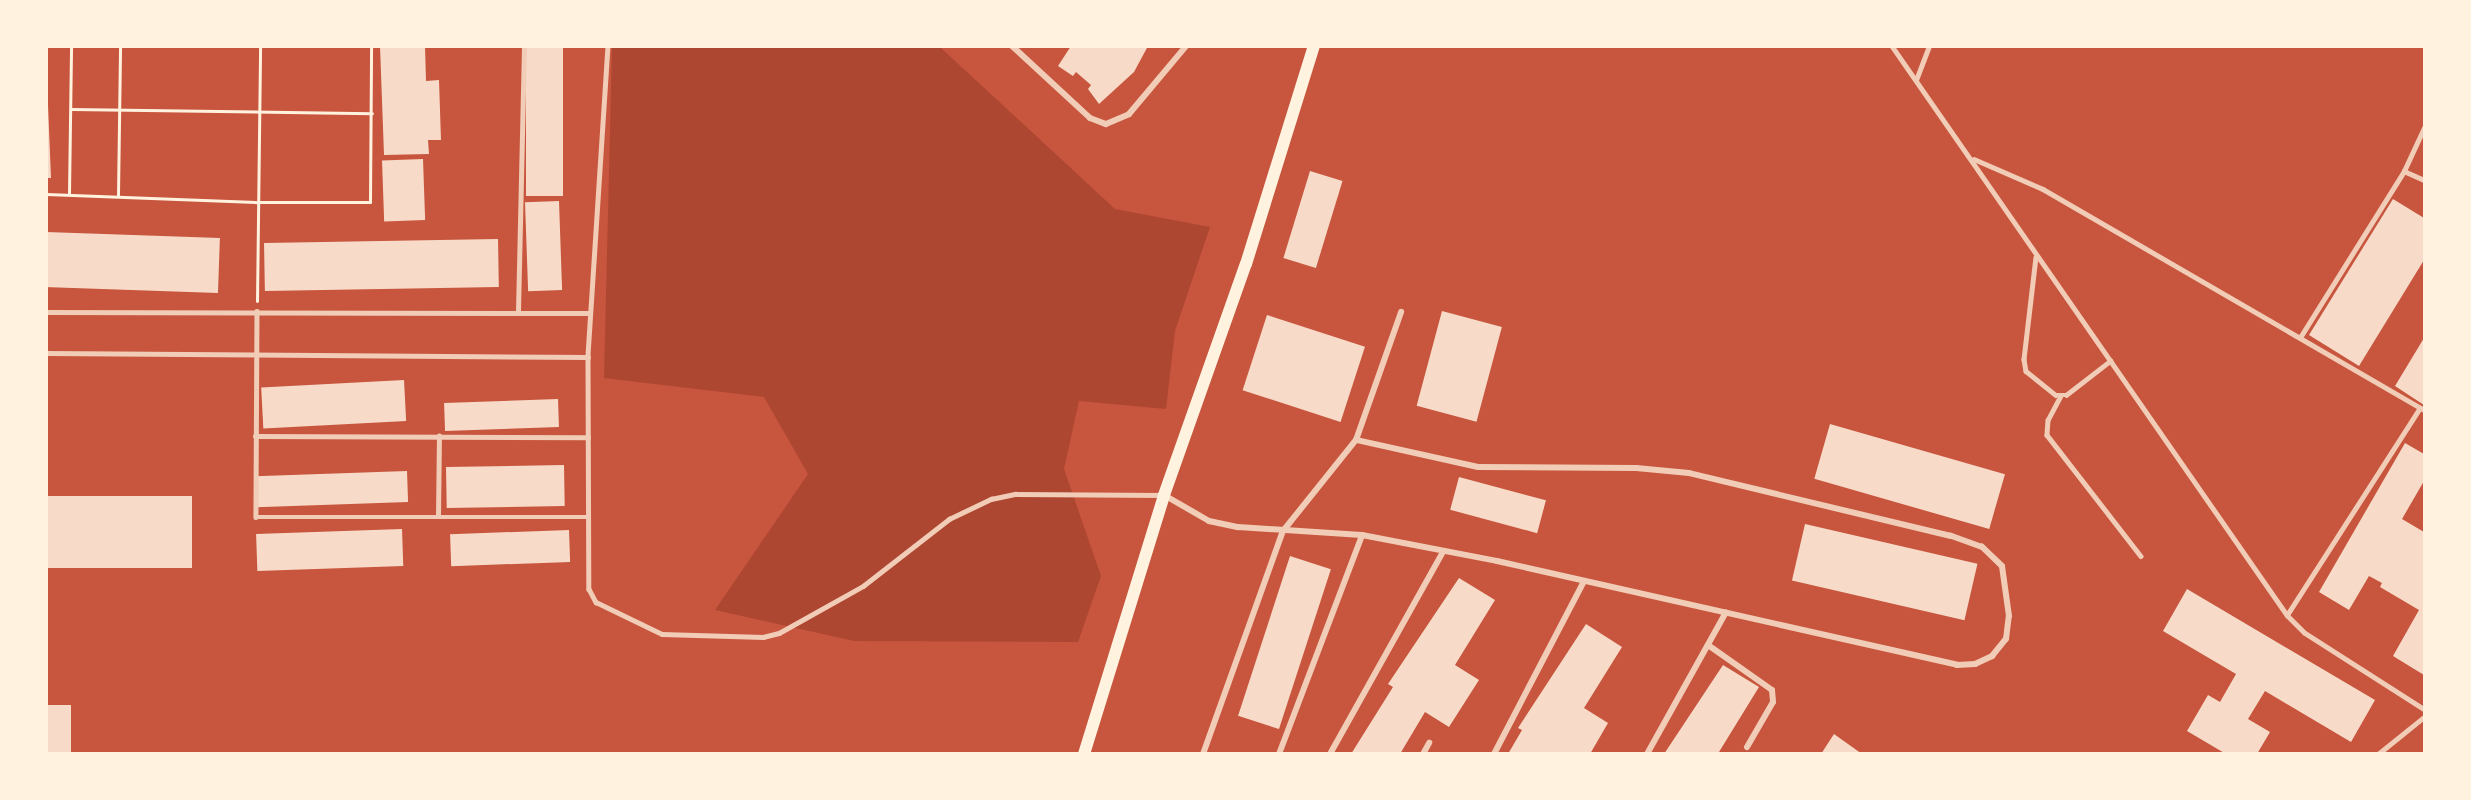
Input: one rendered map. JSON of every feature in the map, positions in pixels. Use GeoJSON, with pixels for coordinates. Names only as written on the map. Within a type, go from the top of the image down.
{"type":"FeatureCollection","features":[{"type":"Feature","properties":{"kind":"main road"},"geometry":{"type":"LineString","coordinates":[[1084,753],[1164,495],[1246,264],[1314,46]]}},
{"type":"Feature","properties":{"kind":"street"},"geometry":{"type":"LineString","coordinates":[[1012,46],[1090,118],[1106,124],[1125,118],[1186,46]]}},
{"type":"Feature","properties":{"kind":"street"},"geometry":{"type":"LineString","coordinates":[[1173,46],[1180,53]]}},
{"type":"Feature","properties":{"kind":"street"},"geometry":{"type":"LineString","coordinates":[[1203,753],[1283,531],[1356,440],[1401,312]]}},
{"type":"Feature","properties":{"kind":"street"},"geometry":{"type":"LineString","coordinates":[[1164,495],[1209,521],[1283,531],[1362,536],[1584,581],[1957,665],[1975,664],[1992,656],[2006,639],[2009,616],[2002,566],[1982,547],[1951,536],[1689,473],[1636,468],[1478,467],[1356,440]]}},
{"type":"Feature","properties":{"kind":"street"},"geometry":{"type":"LineString","coordinates":[[1279,753],[1362,536]]}},
{"type":"Feature","properties":{"kind":"street"},"geometry":{"type":"LineString","coordinates":[[1330,753],[1443,552]]}},
{"type":"Feature","properties":{"kind":"street"},"geometry":{"type":"LineString","coordinates":[[1494,753],[1584,581]]}},
{"type":"Feature","properties":{"kind":"street"},"geometry":{"type":"LineString","coordinates":[[1647,753],[1726,612]]}},
{"type":"Feature","properties":{"kind":"street"},"geometry":{"type":"LineString","coordinates":[[1708,645],[1773,690],[1773,702],[1747,747]]}},
{"type":"Feature","properties":{"kind":"street"},"geometry":{"type":"LineString","coordinates":[[1423,753],[1429,743]]}},
{"type":"Feature","properties":{"kind":"lane"},"geometry":{"type":"LineString","coordinates":[[518,311],[524,46]]}},
{"type":"Feature","properties":{"kind":"lane"},"geometry":{"type":"LineString","coordinates":[[608,46],[588,357],[589,589],[596,602],[662,634],[764,637],[779,633],[863,586],[949,519],[991,499],[1015,494],[1164,495]]}},
{"type":"Feature","properties":{"kind":"lane"},"geometry":{"type":"LineString","coordinates":[[1892,46],[2287,615],[2305,633],[2424,709]]}},
{"type":"Feature","properties":{"kind":"lane"},"geometry":{"type":"LineString","coordinates":[[1916,80],[1929,46]]}},
{"type":"Feature","properties":{"kind":"lane"},"geometry":{"type":"LineString","coordinates":[[2301,336],[2404,171],[2424,128]]}},
{"type":"Feature","properties":{"kind":"lane"},"geometry":{"type":"LineString","coordinates":[[1972,159],[2043,189],[2301,336],[2422,409],[2287,615]]}},
{"type":"Feature","properties":{"kind":"lane"},"geometry":{"type":"LineString","coordinates":[[2404,171],[2424,180]]}},
{"type":"Feature","properties":{"kind":"lane"},"geometry":{"type":"LineString","coordinates":[[2037,257],[2024,364],[2026,371],[2061,396]]}},
{"type":"Feature","properties":{"kind":"lane"},"geometry":{"type":"LineString","coordinates":[[257,311],[256,517],[589,517]]}},
{"type":"Feature","properties":{"kind":"lane"},"geometry":{"type":"LineString","coordinates":[[46,312],[518,311],[590,313]]}},
{"type":"Feature","properties":{"kind":"lane"},"geometry":{"type":"LineString","coordinates":[[46,353],[257,352],[588,357]]}},
{"type":"Feature","properties":{"kind":"lane"},"geometry":{"type":"LineString","coordinates":[[2110,361],[2061,396],[2048,420],[2047,435],[2141,556]]}},
{"type":"Feature","properties":{"kind":"lane"},"geometry":{"type":"LineString","coordinates":[[255,436],[588,437]]}},
{"type":"Feature","properties":{"kind":"lane"},"geometry":{"type":"LineString","coordinates":[[438,516],[439,436]]}},
{"type":"Feature","properties":{"kind":"lane"},"geometry":{"type":"LineString","coordinates":[[2378,753],[2424,717]]}},
{"type":"Feature","properties":{"kind":"path"},"geometry":{"type":"LineString","coordinates":[[69,194],[71,46]]}},
{"type":"Feature","properties":{"kind":"path"},"geometry":{"type":"LineString","coordinates":[[118,195],[120,46]]}},
{"type":"Feature","properties":{"kind":"path"},"geometry":{"type":"LineString","coordinates":[[257,311],[260,46]]}},
{"type":"Feature","properties":{"kind":"path"},"geometry":{"type":"LineString","coordinates":[[46,194],[258,202],[370,202],[371,46]]}},
{"type":"Feature","properties":{"kind":"path"},"geometry":{"type":"LineString","coordinates":[[71,109],[372,113]]}},
{"type":"Feature","properties":{"kind":"shaded area"},"geometry":{"type":"Polygon","coordinates":[[[612,47],[940,47],[1115,209],[1210,227],[1175,331],[1166,409],[1079,401],[1064,469],[1101,576],[1078,642],[854,641],[715,610],[808,474],[764,397],[604,378],[612,47]]]}},
{"type":"Feature","properties":{"kind":"building"},"geometry":{"type":"Polygon","coordinates":[[[380,46],[425,46],[426,81],[439,80],[441,140],[428,140],[429,154],[384,155],[380,46]]]}},
{"type":"Feature","properties":{"kind":"building"},"geometry":{"type":"Polygon","coordinates":[[[526,46],[563,46],[563,196],[526,196],[526,46]]]}},
{"type":"Feature","properties":{"kind":"building"},"geometry":{"type":"Polygon","coordinates":[[[1071,46],[1148,46],[1134,72],[1099,104],[1088,89],[1091,85],[1076,72],[1073,76],[1058,66],[1071,46]]]}},
{"type":"Feature","properties":{"kind":"building"},"geometry":{"type":"Polygon","coordinates":[[[46,56],[51,178],[46,178],[46,56]]]}},
{"type":"Feature","properties":{"kind":"building"},"geometry":{"type":"Polygon","coordinates":[[[423,159],[425,220],[384,221],[382,160],[423,159]]]}},
{"type":"Feature","properties":{"kind":"building"},"geometry":{"type":"Polygon","coordinates":[[[1310,171],[1343,181],[1316,268],[1283,258],[1310,171]]]}},
{"type":"Feature","properties":{"kind":"building"},"geometry":{"type":"Polygon","coordinates":[[[2393,199],[2424,218],[2424,260],[2359,366],[2309,335],[2393,199]]]}},
{"type":"Feature","properties":{"kind":"building"},"geometry":{"type":"Polygon","coordinates":[[[559,201],[562,290],[528,291],[525,202],[559,201]]]}},
{"type":"Feature","properties":{"kind":"building"},"geometry":{"type":"Polygon","coordinates":[[[46,232],[220,238],[218,293],[46,287],[46,232]]]}},
{"type":"Feature","properties":{"kind":"building"},"geometry":{"type":"Polygon","coordinates":[[[498,239],[499,287],[265,291],[264,243],[498,239]]]}},
{"type":"Feature","properties":{"kind":"building"},"geometry":{"type":"Polygon","coordinates":[[[1442,311],[1502,327],[1477,422],[1417,406],[1442,311]]]}},
{"type":"Feature","properties":{"kind":"building"},"geometry":{"type":"Polygon","coordinates":[[[1267,315],[1365,347],[1341,422],[1243,390],[1267,315]]]}},
{"type":"Feature","properties":{"kind":"building"},"geometry":{"type":"Polygon","coordinates":[[[2424,338],[2424,405],[2395,386],[2424,338]]]}},
{"type":"Feature","properties":{"kind":"building"},"geometry":{"type":"Polygon","coordinates":[[[404,380],[406,421],[263,428],[261,387],[404,380]]]}},
{"type":"Feature","properties":{"kind":"building"},"geometry":{"type":"Polygon","coordinates":[[[558,399],[559,427],[445,431],[444,403],[558,399]]]}},
{"type":"Feature","properties":{"kind":"building"},"geometry":{"type":"Polygon","coordinates":[[[1830,424],[2005,474],[1989,529],[1814,479],[1830,424]]]}},
{"type":"Feature","properties":{"kind":"building"},"geometry":{"type":"Polygon","coordinates":[[[2405,443],[2424,454],[2424,481],[2402,519],[2424,532],[2424,675],[2393,656],[2419,610],[2380,587],[2382,583],[2369,576],[2349,610],[2319,592],[2405,443]]]}},
{"type":"Feature","properties":{"kind":"building"},"geometry":{"type":"Polygon","coordinates":[[[564,465],[565,506],[447,508],[446,467],[564,465]]]}},
{"type":"Feature","properties":{"kind":"building"},"geometry":{"type":"Polygon","coordinates":[[[407,471],[408,502],[256,507],[255,476],[407,471]]]}},
{"type":"Feature","properties":{"kind":"building"},"geometry":{"type":"Polygon","coordinates":[[[1459,477],[1546,500],[1537,533],[1450,510],[1459,477]]]}},
{"type":"Feature","properties":{"kind":"building"},"geometry":{"type":"Polygon","coordinates":[[[46,496],[192,496],[192,568],[46,568],[46,496]]]}},
{"type":"Feature","properties":{"kind":"building"},"geometry":{"type":"Polygon","coordinates":[[[1805,524],[1977,564],[1964,620],[1792,581],[1805,524]]]}},
{"type":"Feature","properties":{"kind":"building"},"geometry":{"type":"Polygon","coordinates":[[[402,529],[403,566],[257,571],[256,534],[402,529]]]}},
{"type":"Feature","properties":{"kind":"building"},"geometry":{"type":"Polygon","coordinates":[[[569,530],[570,562],[451,566],[450,534],[569,530]]]}},
{"type":"Feature","properties":{"kind":"building"},"geometry":{"type":"Polygon","coordinates":[[[1290,556],[1331,569],[1279,729],[1238,716],[1290,556]]]}},
{"type":"Feature","properties":{"kind":"building"},"geometry":{"type":"Polygon","coordinates":[[[1459,578],[1495,600],[1455,665],[1479,680],[1449,727],[1425,712],[1400,754],[1351,754],[1393,687],[1388,684],[1459,578]]]}},
{"type":"Feature","properties":{"kind":"building"},"geometry":{"type":"Polygon","coordinates":[[[2187,589],[2375,700],[2351,742],[2265,691],[2248,719],[2270,732],[2257,754],[2226,754],[2187,731],[2208,695],[2220,702],[2236,674],[2163,631],[2187,589]]]}},
{"type":"Feature","properties":{"kind":"building"},"geometry":{"type":"Polygon","coordinates":[[[1586,624],[1622,647],[1584,708],[1608,723],[1590,754],[1508,754],[1522,730],[1518,728],[1586,624]]]}},
{"type":"Feature","properties":{"kind":"building"},"geometry":{"type":"Polygon","coordinates":[[[1723,665],[1759,687],[1719,752],[1722,754],[1664,754],[1723,665]]]}},
{"type":"Feature","properties":{"kind":"building"},"geometry":{"type":"Polygon","coordinates":[[[46,705],[71,705],[71,754],[46,754],[46,705]]]}},
{"type":"Feature","properties":{"kind":"building"},"geometry":{"type":"Polygon","coordinates":[[[1834,734],[1862,754],[1821,754],[1834,734]]]}}]}
